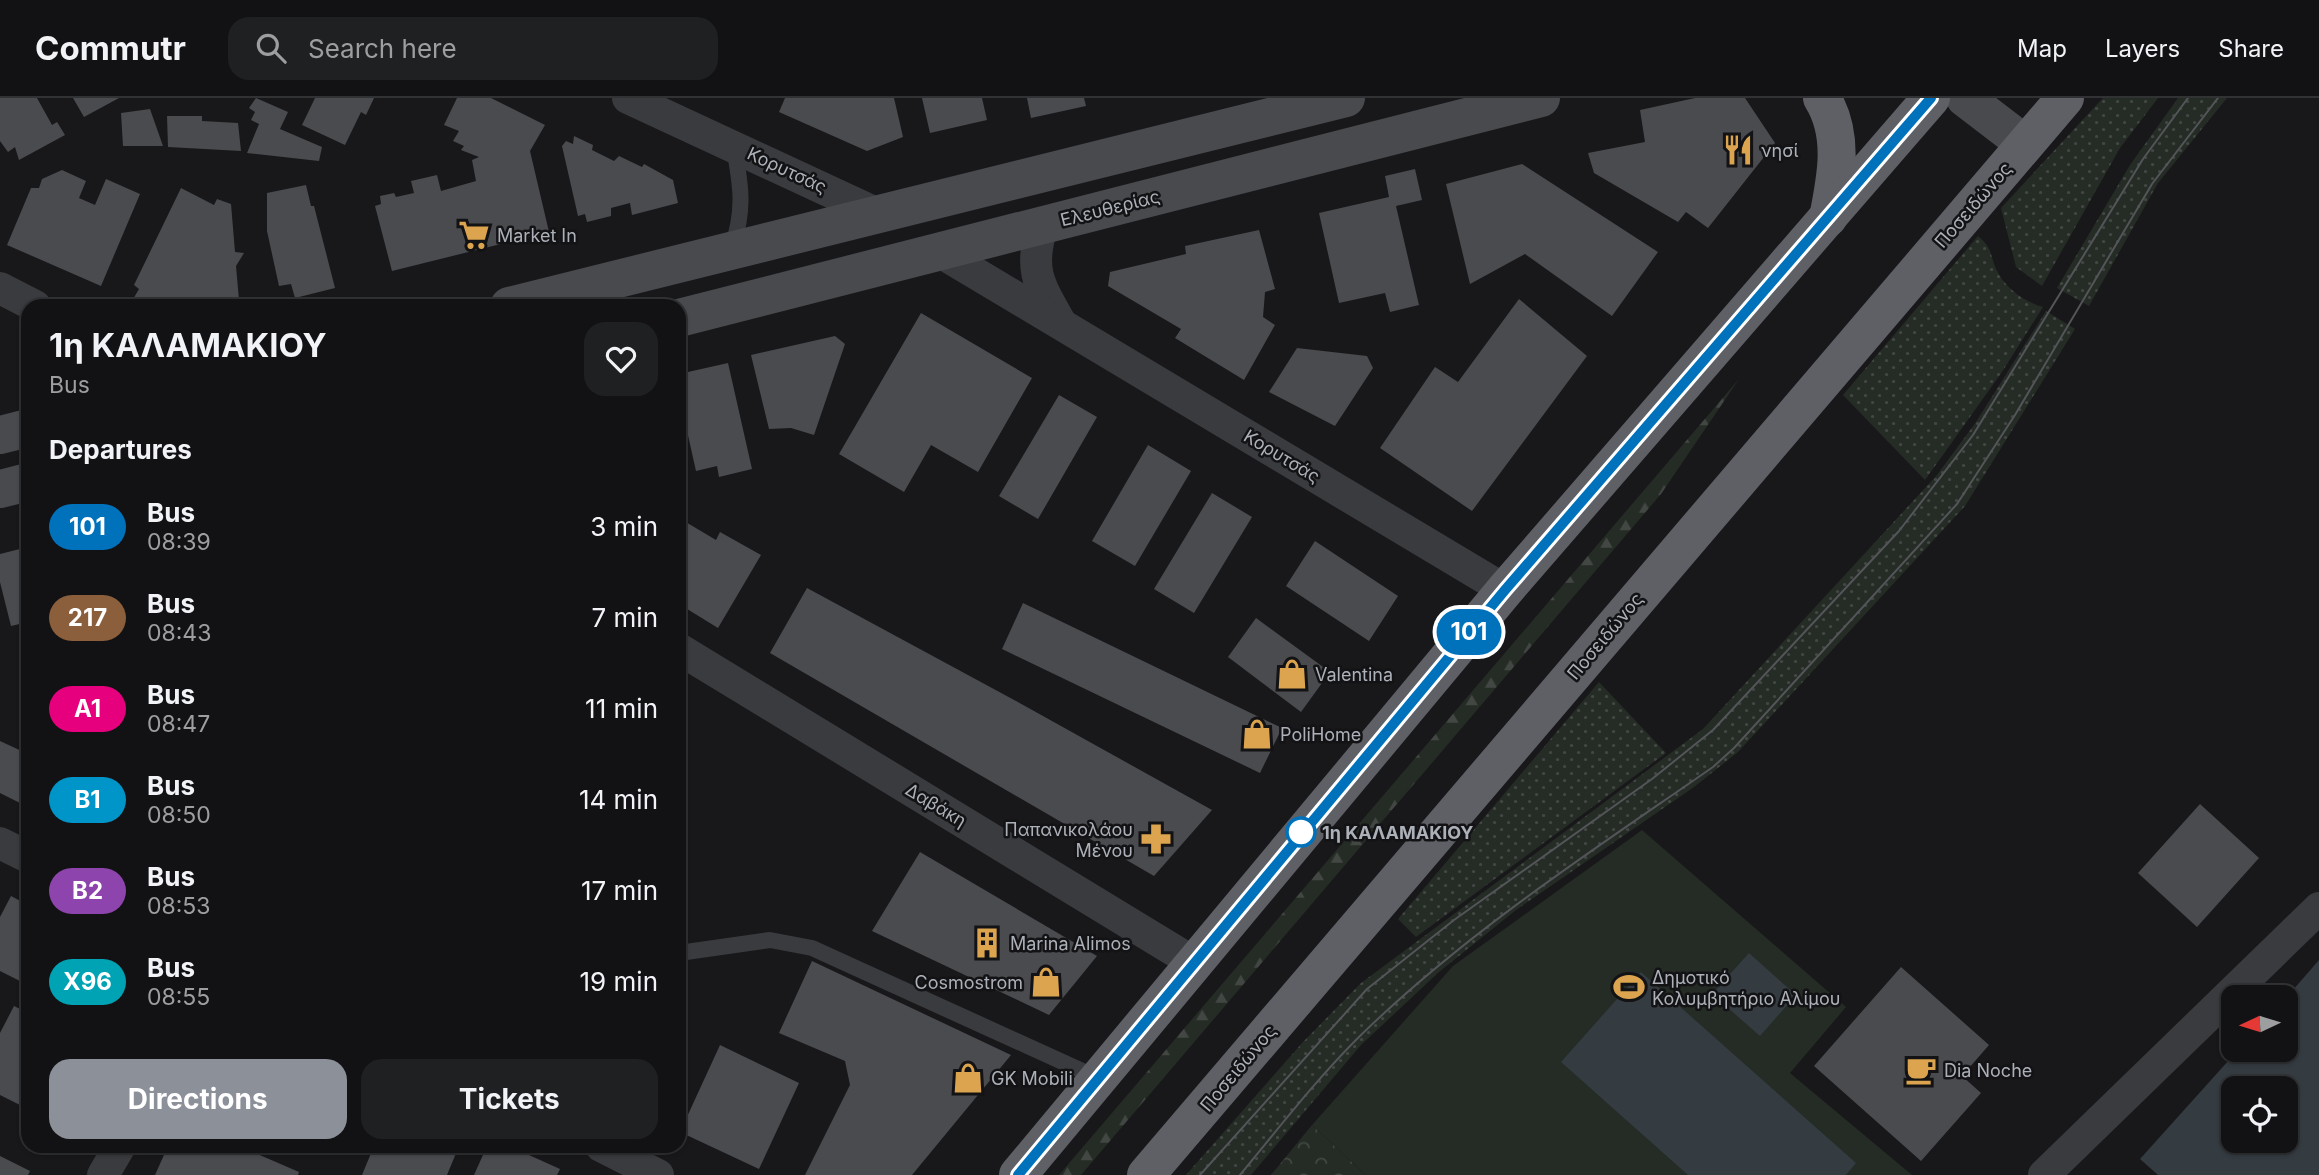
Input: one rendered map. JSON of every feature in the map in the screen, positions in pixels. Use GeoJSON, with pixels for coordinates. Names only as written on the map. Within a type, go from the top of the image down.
{"type":"FeatureCollection","features":[{"type":"Feature","properties":{"kind":"highway"},"geometry":{"type":"LineString","coordinates":[[1822,98],[1830,110],[1838,170],[1828,218]]}},
{"type":"Feature","properties":{"kind":"highway"},"geometry":{"type":"LineString","coordinates":[[1018,1175],[1505,590],[1931,98]]}},
{"type":"Feature","properties":{"kind":"highway","name":"Ποσειδώνος"},"geometry":{"type":"LineString","coordinates":[[1146,1175],[2063,98]]}},
{"type":"Feature","properties":{"kind":"main road"},"geometry":{"type":"LineString","coordinates":[[537,299],[1346,98]]}},
{"type":"Feature","properties":{"kind":"main road","name":"Ελευθερίας"},"geometry":{"type":"LineString","coordinates":[[686,316],[1542,98]]}},
{"type":"Feature","properties":{"kind":"main road"},"geometry":{"type":"LineString","coordinates":[[1965,98],[2025,144]]}},
{"type":"Feature","properties":{"kind":"main road"},"geometry":{"type":"LineString","coordinates":[[0,435],[21,430]]}},
{"type":"Feature","properties":{"kind":"main road"},"geometry":{"type":"LineString","coordinates":[[0,489],[21,484]]}},
{"type":"Feature","properties":{"kind":"street","name":"Κορυτσάς"},"geometry":{"type":"LineString","coordinates":[[628,98],[878,214]]}},
{"type":"Feature","properties":{"kind":"street","name":"Κορυτσάς"},"geometry":{"type":"LineString","coordinates":[[1042,226],[1036,248],[1037,282],[1059,321]]}},
{"type":"Feature","properties":{"kind":"street","name":"Κορυτσάς"},"geometry":{"type":"LineString","coordinates":[[940,252],[1505,590]]}},
{"type":"Feature","properties":{"kind":"street"},"geometry":{"type":"LineString","coordinates":[[0,288],[22,299]]}},
{"type":"Feature","properties":{"kind":"street","name":"Δαβάκη"},"geometry":{"type":"LineString","coordinates":[[686,653],[1193,962]]}},
{"type":"Feature","properties":{"kind":"street"},"geometry":{"type":"LineString","coordinates":[[0,843],[21,854]]}},
{"type":"Feature","properties":{"kind":"street"},"geometry":{"type":"LineString","coordinates":[[2044,1175],[2319,908]]}},
{"type":"Feature","properties":{"kind":"street"},"geometry":{"type":"LineString","coordinates":[[103,1175],[116,1153]]}},
{"type":"Feature","properties":{"kind":"street"},"geometry":{"type":"LineString","coordinates":[[615,1153],[658,1175]]}},
{"type":"Feature","properties":{"kind":"lane","name":"Κορυτσάς"},"geometry":{"type":"LineString","coordinates":[[732,250],[742,218],[741,186],[733,145]]}},
{"type":"Feature","properties":{"kind":"lane"},"geometry":{"type":"LineString","coordinates":[[686,952],[770,940],[812,948],[1100,1079]]}},
{"type":"Feature","properties":{"kind":"green space"},"geometry":{"type":"Polygon","coordinates":[[[2103,98],[2158,98],[2120,148],[2042,286],[2016,267],[2001,208],[2103,98]]]}},
{"type":"Feature","properties":{"kind":"green space"},"geometry":{"type":"Polygon","coordinates":[[[2178,98],[2227,98],[2158,183],[2089,306],[2057,288],[2130,165],[2178,98]]]}},
{"type":"Feature","properties":{"kind":"green space"},"geometry":{"type":"Polygon","coordinates":[[[1978,236],[1988,248],[2004,282],[2028,301],[2043,307],[2002,372],[1925,480],[1843,395],[1978,236]]]}},
{"type":"Feature","properties":{"kind":"green space"},"geometry":{"type":"Polygon","coordinates":[[[2046,311],[2075,329],[1965,506],[1738,752],[1694,787],[1516,910],[1439,972],[1361,1045],[1251,1175],[1186,1175],[1303,1042],[1361,983],[1703,729],[1937,475],[1976,422],[2046,311]]]}},
{"type":"Feature","properties":{"kind":"green space"},"geometry":{"type":"Polygon","coordinates":[[[1739,379],[1661,494],[1081,1175],[1059,1175],[1739,379]]]}},
{"type":"Feature","properties":{"kind":"green space"},"geometry":{"type":"Polygon","coordinates":[[[1599,682],[1666,753],[1416,937],[1398,919],[1599,682]]]}},
{"type":"Feature","properties":{"kind":"green space","name":"Δημοτικό Κολυμβητήριο Αλίμου"},"geometry":{"type":"Polygon","coordinates":[[[1642,830],[1846,1007],[1790,1073],[1912,1175],[1366,1175],[1312,1125],[1453,966],[1642,830]]]}},
{"type":"Feature","properties":{"kind":"green space"},"geometry":{"type":"Polygon","coordinates":[[[1312,1125],[1366,1175],[1271,1175],[1312,1125]]]}},
{"type":"Feature","properties":{"kind":"shaded area"},"geometry":{"type":"Polygon","coordinates":[[[1749,953],[1796,995],[1760,1036],[1712,994],[1749,953]]]}},
{"type":"Feature","properties":{"kind":"shaded area"},"geometry":{"type":"Polygon","coordinates":[[[2319,960],[2319,1175],[2158,1175],[2140,1159],[2227,1062],[2298,1062],[2297,985],[2319,960]]]}},
{"type":"Feature","properties":{"kind":"shaded area"},"geometry":{"type":"Polygon","coordinates":[[[1641,972],[1856,1163],[1846,1175],[1688,1175],[1561,1062],[1641,972]]]}},
{"type":"Feature","properties":{"kind":"building"},"geometry":{"type":"Polygon","coordinates":[[[0,98],[37,98],[52,125],[57,122],[65,135],[19,160],[15,147],[8,152],[0,141],[0,98]]]}},
{"type":"Feature","properties":{"kind":"building"},"geometry":{"type":"Polygon","coordinates":[[[73,98],[119,98],[84,117],[73,98]]]}},
{"type":"Feature","properties":{"kind":"building"},"geometry":{"type":"Polygon","coordinates":[[[256,98],[288,112],[280,129],[322,147],[319,161],[247,153],[259,124],[251,120],[255,112],[249,108],[256,98]]]}},
{"type":"Feature","properties":{"kind":"building"},"geometry":{"type":"Polygon","coordinates":[[[315,98],[374,98],[366,115],[361,112],[345,145],[302,125],[315,98]]]}},
{"type":"Feature","properties":{"kind":"building"},"geometry":{"type":"Polygon","coordinates":[[[457,98],[491,98],[545,125],[530,151],[549,232],[392,271],[375,206],[381,204],[380,196],[394,193],[396,197],[414,193],[411,181],[437,175],[441,191],[476,181],[472,160],[479,157],[461,150],[464,146],[453,141],[459,131],[444,125],[457,98]]]}},
{"type":"Feature","properties":{"kind":"building"},"geometry":{"type":"Polygon","coordinates":[[[785,98],[894,98],[903,137],[867,151],[779,112],[785,98]]]}},
{"type":"Feature","properties":{"kind":"building"},"geometry":{"type":"Polygon","coordinates":[[[922,98],[982,98],[987,120],[930,133],[922,98]]]}},
{"type":"Feature","properties":{"kind":"building"},"geometry":{"type":"Polygon","coordinates":[[[1027,98],[1084,98],[1086,106],[1031,118],[1027,98]]]}},
{"type":"Feature","properties":{"kind":"building"},"geometry":{"type":"Polygon","coordinates":[[[1695,98],[1745,98],[1775,143],[1708,228],[1686,212],[1678,222],[1594,173],[1588,153],[1645,142],[1640,110],[1695,98]]]}},
{"type":"Feature","properties":{"kind":"building"},"geometry":{"type":"Polygon","coordinates":[[[150,109],[163,146],[123,146],[121,113],[150,109]]]}},
{"type":"Feature","properties":{"kind":"building"},"geometry":{"type":"Polygon","coordinates":[[[167,116],[202,116],[202,121],[238,123],[241,151],[168,147],[167,116]]]}},
{"type":"Feature","properties":{"kind":"building"},"geometry":{"type":"Polygon","coordinates":[[[574,136],[593,145],[592,150],[614,161],[619,156],[642,167],[644,164],[673,180],[678,203],[632,215],[630,203],[611,208],[611,216],[587,222],[585,214],[578,216],[562,146],[566,141],[573,144],[574,136]]]}},
{"type":"Feature","properties":{"kind":"building"},"geometry":{"type":"Polygon","coordinates":[[[1522,164],[1658,252],[1612,316],[1525,254],[1470,284],[1446,184],[1522,164]]]}},
{"type":"Feature","properties":{"kind":"building"},"geometry":{"type":"Polygon","coordinates":[[[1415,169],[1422,200],[1396,206],[1419,305],[1390,312],[1385,293],[1339,303],[1319,213],[1389,197],[1385,176],[1415,169]]]}},
{"type":"Feature","properties":{"kind":"building"},"geometry":{"type":"Polygon","coordinates":[[[62,170],[86,181],[79,198],[95,205],[106,179],[140,194],[101,286],[7,245],[31,188],[39,188],[42,179],[62,170]]]}},
{"type":"Feature","properties":{"kind":"building"},"geometry":{"type":"Polygon","coordinates":[[[306,185],[335,288],[295,298],[291,284],[279,286],[267,231],[267,193],[306,185]]]}},
{"type":"Feature","properties":{"kind":"building"},"geometry":{"type":"Polygon","coordinates":[[[181,188],[214,205],[217,199],[231,204],[235,252],[244,253],[236,266],[239,299],[133,299],[139,289],[134,285],[181,188]]]}},
{"type":"Feature","properties":{"kind":"building"},"geometry":{"type":"Polygon","coordinates":[[[1259,230],[1275,289],[1265,292],[1263,317],[1275,325],[1244,380],[1175,338],[1181,329],[1108,286],[1110,272],[1186,254],[1185,246],[1259,230]]]}},
{"type":"Feature","properties":{"kind":"building"},"geometry":{"type":"Polygon","coordinates":[[[1519,299],[1587,356],[1472,511],[1380,448],[1435,367],[1458,382],[1519,299]]]}},
{"type":"Feature","properties":{"kind":"building"},"geometry":{"type":"Polygon","coordinates":[[[921,313],[1032,378],[978,472],[931,445],[904,492],[839,454],[921,313]]]}},
{"type":"Feature","properties":{"kind":"building"},"geometry":{"type":"Polygon","coordinates":[[[835,336],[845,344],[814,435],[791,428],[769,429],[751,355],[835,336]]]}},
{"type":"Feature","properties":{"kind":"building"},"geometry":{"type":"Polygon","coordinates":[[[1297,348],[1367,356],[1373,368],[1335,426],[1269,392],[1297,348]]]}},
{"type":"Feature","properties":{"kind":"building"},"geometry":{"type":"Polygon","coordinates":[[[728,363],[752,469],[719,477],[717,466],[696,471],[686,426],[686,372],[728,363]]]}},
{"type":"Feature","properties":{"kind":"building"},"geometry":{"type":"Polygon","coordinates":[[[1059,395],[1097,417],[1038,519],[999,496],[1059,395]]]}},
{"type":"Feature","properties":{"kind":"building"},"geometry":{"type":"Polygon","coordinates":[[[1148,445],[1191,471],[1135,566],[1092,541],[1148,445]]]}},
{"type":"Feature","properties":{"kind":"building"},"geometry":{"type":"Polygon","coordinates":[[[1212,493],[1252,517],[1194,613],[1154,589],[1212,493]]]}},
{"type":"Feature","properties":{"kind":"building"},"geometry":{"type":"Polygon","coordinates":[[[686,522],[716,540],[720,532],[761,555],[718,628],[686,608],[686,522]]]}},
{"type":"Feature","properties":{"kind":"building"},"geometry":{"type":"Polygon","coordinates":[[[1315,541],[1398,596],[1369,641],[1286,586],[1315,541]]]}},
{"type":"Feature","properties":{"kind":"building"},"geometry":{"type":"Polygon","coordinates":[[[21,549],[21,624],[11,626],[0,582],[0,554],[21,549]]]}},
{"type":"Feature","properties":{"kind":"building"},"geometry":{"type":"Polygon","coordinates":[[[807,588],[1212,810],[1154,876],[770,653],[807,588]]]}},
{"type":"Feature","properties":{"kind":"building"},"geometry":{"type":"Polygon","coordinates":[[[1023,603],[1282,728],[1260,773],[1002,649],[1023,603]]]}},
{"type":"Feature","properties":{"kind":"building"},"geometry":{"type":"Polygon","coordinates":[[[1256,618],[1330,672],[1301,712],[1228,657],[1256,618]]]}},
{"type":"Feature","properties":{"kind":"building"},"geometry":{"type":"Polygon","coordinates":[[[0,741],[21,751],[21,804],[0,793],[0,741]]]}},
{"type":"Feature","properties":{"kind":"building"},"geometry":{"type":"Polygon","coordinates":[[[2200,804],[2259,858],[2197,927],[2138,873],[2200,804]]]}},
{"type":"Feature","properties":{"kind":"building","name":"Marina Alimos"},"geometry":{"type":"Polygon","coordinates":[[[920,852],[1097,956],[1049,1015],[872,931],[920,852]]]}},
{"type":"Feature","properties":{"kind":"building"},"geometry":{"type":"Polygon","coordinates":[[[11,896],[21,901],[21,982],[0,971],[0,917],[11,896]]]}},
{"type":"Feature","properties":{"kind":"building"},"geometry":{"type":"Polygon","coordinates":[[[812,961],[1011,1055],[912,1175],[805,1175],[850,1085],[845,1061],[779,1033],[812,961]]]}},
{"type":"Feature","properties":{"kind":"building"},"geometry":{"type":"Polygon","coordinates":[[[1901,967],[1989,1045],[1962,1076],[1981,1093],[1921,1161],[1814,1066],[1901,967]]]}},
{"type":"Feature","properties":{"kind":"building"},"geometry":{"type":"Polygon","coordinates":[[[14,1006],[21,1010],[21,1106],[0,1095],[0,1033],[14,1006]]]}},
{"type":"Feature","properties":{"kind":"building"},"geometry":{"type":"Polygon","coordinates":[[[720,1045],[799,1083],[759,1169],[686,1135],[686,1119],[720,1045]]]}},
{"type":"Feature","properties":{"kind":"building"},"geometry":{"type":"Polygon","coordinates":[[[165,1153],[255,1153],[299,1172],[298,1175],[155,1175],[165,1153]]]}},
{"type":"Feature","properties":{"kind":"building"},"geometry":{"type":"Polygon","coordinates":[[[371,1153],[456,1153],[447,1175],[362,1175],[371,1153]]]}},
{"type":"Feature","properties":{"kind":"building"},"geometry":{"type":"Polygon","coordinates":[[[484,1153],[525,1153],[560,1169],[557,1175],[474,1175],[484,1153]]]}},
{"type":"Feature","properties":{"kind":"building"},"geometry":{"type":"Polygon","coordinates":[[[0,1156],[30,1171],[28,1175],[0,1175],[0,1156]]]}},
{"type":"Feature","properties":{"kind":"tram line"},"geometry":{"type":"LineString","coordinates":[[1200,1175],[1367,989],[1454,920],[1652,779],[1713,730],[1899,531],[1973,435],[2143,159],[2188,98]]}},
{"type":"Feature","properties":{"kind":"tram line"},"geometry":{"type":"LineString","coordinates":[[1240,1175],[1330,1068],[1403,996],[1532,893],[1713,767],[1734,748],[1957,504],[2015,415],[2152,184],[2218,98]]}},
{"type":"Feature","properties":{"kind":"bus line","name":"101"},"geometry":{"type":"LineString","coordinates":[[1018,1175],[1505,590],[1931,98]]}},
{"type":"Feature","properties":{"kind":"place","name":"νησί"},"geometry":{"type":"Point","coordinates":[1738,150]}},
{"type":"Feature","properties":{"kind":"place","name":"Market In"},"geometry":{"type":"Point","coordinates":[474,235]}},
{"type":"Feature","properties":{"kind":"place","name":"Valentina"},"geometry":{"type":"Point","coordinates":[1292,674]}},
{"type":"Feature","properties":{"kind":"place","name":"PoliHome"},"geometry":{"type":"Point","coordinates":[1257,734]}},
{"type":"Feature","properties":{"kind":"place","name":"1η ΚΑΛΑΜΑΚΙΟΥ"},"geometry":{"type":"Point","coordinates":[1301,832]}},
{"type":"Feature","properties":{"kind":"place","name":"Παπανικολάου Μένου"},"geometry":{"type":"Point","coordinates":[1156,839]}},
{"type":"Feature","properties":{"kind":"place","name":"Marina Alimos"},"geometry":{"type":"Point","coordinates":[987,943]}},
{"type":"Feature","properties":{"kind":"place","name":"Cosmostrom"},"geometry":{"type":"Point","coordinates":[1046,982]}},
{"type":"Feature","properties":{"kind":"place","name":"Δημοτικό Κολυμβητήριο Αλίμου"},"geometry":{"type":"Point","coordinates":[1629,987]}},
{"type":"Feature","properties":{"kind":"place","name":"Dia Noche"},"geometry":{"type":"Point","coordinates":[1921,1070]}},
{"type":"Feature","properties":{"kind":"place","name":"GK Mobili"},"geometry":{"type":"Point","coordinates":[968,1078]}}]}
